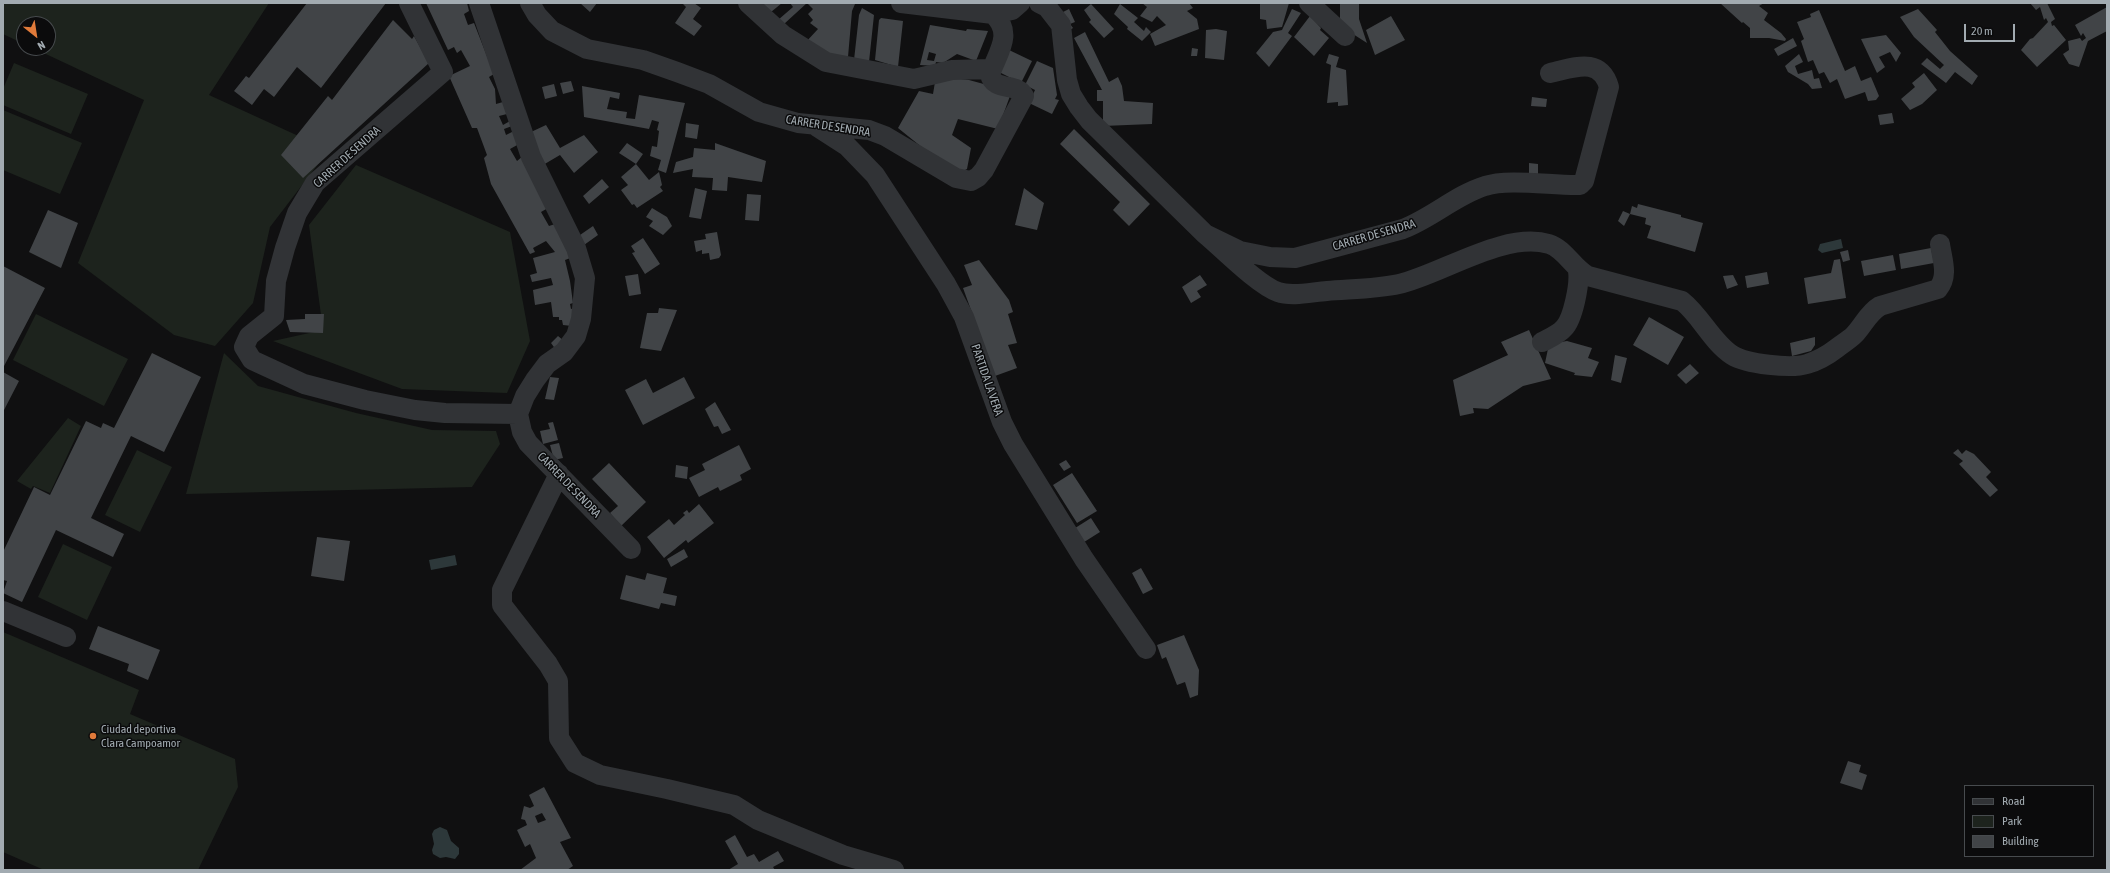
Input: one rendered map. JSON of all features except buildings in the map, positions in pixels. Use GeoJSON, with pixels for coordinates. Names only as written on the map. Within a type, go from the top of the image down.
{"type":"FeatureCollection","features":[{"type":"Feature","properties":{"kind":"street","name":"CARRER DE SENDRA"},"geometry":{"type":"LineString","coordinates":[[409,3],[443,72],[315,183],[297,213],[285,248],[276,281],[274,316],[249,336],[244,347],[252,360],[304,384],[365,400],[415,410],[445,413],[518,414],[522,432],[528,443],[631,549]]}},
{"type":"Feature","properties":{"kind":"street"},"geometry":{"type":"LineString","coordinates":[[479,3],[531,157],[576,248],[585,278],[581,319],[576,336],[564,352],[547,364],[535,380],[525,396],[518,414]]}},
{"type":"Feature","properties":{"kind":"street","name":"CARRER DE SENDRA"},"geometry":{"type":"LineString","coordinates":[[530,3],[537,15],[552,31],[586,49],[643,60],[677,72],[709,84],[759,112],[798,123],[856,128],[885,136],[944,172],[956,178],[971,181],[978,177],[984,170],[1024,96],[1019,90],[993,82],[990,74],[991,69]]}},
{"type":"Feature","properties":{"kind":"street"},"geometry":{"type":"LineString","coordinates":[[748,3],[783,35],[826,62],[914,79],[952,70],[991,69],[1005,36],[1004,27],[993,14]]}},
{"type":"Feature","properties":{"kind":"street"},"geometry":{"type":"LineString","coordinates":[[900,3],[993,14],[1012,10],[1020,3]]}},
{"type":"Feature","properties":{"kind":"street","name":"CARRER DE SENDRA"},"geometry":{"type":"LineString","coordinates":[[1039,3],[1047,7],[1060,25],[1067,80],[1071,94],[1089,120],[1205,234],[1265,284],[1279,293],[1298,293],[1398,284],[1425,276],[1470,257],[1516,242],[1549,244],[1559,250],[1578,271],[1598,280],[1682,301],[1692,309],[1716,339],[1732,355],[1770,365],[1795,365],[1806,364],[1835,350],[1853,336],[1874,310],[1880,306],[1938,289],[1943,283],[1945,275],[1940,244]]}},
{"type":"Feature","properties":{"kind":"street"},"geometry":{"type":"LineString","coordinates":[[1309,3],[1344,36]]}},
{"type":"Feature","properties":{"kind":"street","name":"CARRER DE SENDRA"},"geometry":{"type":"LineString","coordinates":[[1205,234],[1240,251],[1270,257],[1295,258],[1403,229],[1418,223],[1470,192],[1490,184],[1580,185],[1584,181],[1609,87],[1607,78],[1594,66],[1580,66],[1550,73]]}},
{"type":"Feature","properties":{"kind":"street","name":"PARTIDA LA VERA"},"geometry":{"type":"LineString","coordinates":[[814,125],[847,146],[875,175],[946,284],[964,316],[1002,422],[1013,444],[1084,559],[1146,649]]}},
{"type":"Feature","properties":{"kind":"street"},"geometry":{"type":"LineString","coordinates":[[1542,342],[1558,333],[1567,324],[1579,280],[1578,271]]}},
{"type":"Feature","properties":{"kind":"street"},"geometry":{"type":"LineString","coordinates":[[559,474],[502,590],[502,604],[548,664],[558,681],[559,738],[575,763],[600,775],[734,805],[758,820],[836,852],[894,870]]}},
{"type":"Feature","properties":{"kind":"street"},"geometry":{"type":"LineString","coordinates":[[3,610],[66,637]]}},
{"type":"Feature","properties":{"kind":"green space"},"geometry":{"type":"Polygon","coordinates":[[[3,3],[269,3],[209,95],[329,150],[270,227],[253,303],[215,346],[174,335],[78,263],[144,100],[50,56],[56,56],[56,16],[16,16],[16,40],[3,34],[3,3]]]}},
{"type":"Feature","properties":{"kind":"green space"},"geometry":{"type":"Polygon","coordinates":[[[14,63],[88,94],[71,134],[3,105],[3,89],[14,63]]]}},
{"type":"Feature","properties":{"kind":"green space"},"geometry":{"type":"Polygon","coordinates":[[[3,110],[82,143],[60,194],[3,170],[3,110]]]}},
{"type":"Feature","properties":{"kind":"green space"},"geometry":{"type":"Polygon","coordinates":[[[356,165],[510,232],[530,341],[507,393],[402,389],[273,341],[323,330],[309,225],[356,165]]]}},
{"type":"Feature","properties":{"kind":"green space"},"geometry":{"type":"Polygon","coordinates":[[[36,314],[128,359],[104,406],[13,360],[36,314]]]}},
{"type":"Feature","properties":{"kind":"green space"},"geometry":{"type":"Polygon","coordinates":[[[224,353],[258,386],[356,413],[432,430],[496,431],[500,444],[472,487],[186,494],[224,353]]]}},
{"type":"Feature","properties":{"kind":"green space"},"geometry":{"type":"Polygon","coordinates":[[[68,418],[81,426],[50,493],[33,486],[31,489],[17,481],[68,418]]]}},
{"type":"Feature","properties":{"kind":"green space"},"geometry":{"type":"Polygon","coordinates":[[[137,450],[172,467],[140,532],[105,515],[137,450]]]}},
{"type":"Feature","properties":{"kind":"green space"},"geometry":{"type":"Polygon","coordinates":[[[63,544],[112,567],[87,620],[38,597],[63,544]]]}},
{"type":"Feature","properties":{"kind":"green space","name":"Ciudad deportiva Clara Campoamor"},"geometry":{"type":"Polygon","coordinates":[[[3,632],[139,690],[130,714],[235,759],[238,787],[198,870],[44,870],[3,852],[3,632]]]}},
{"type":"Feature","properties":{"kind":"shaded area"},"geometry":{"type":"Polygon","coordinates":[[[1841,239],[1843,248],[1822,253],[1818,250],[1820,244],[1841,239]]]}},
{"type":"Feature","properties":{"kind":"shaded area"},"geometry":{"type":"Polygon","coordinates":[[[455,555],[457,565],[431,570],[429,560],[455,555]]]}},
{"type":"Feature","properties":{"kind":"shaded area"},"geometry":{"type":"Polygon","coordinates":[[[440,827],[447,830],[451,841],[459,848],[459,854],[455,859],[446,857],[440,858],[433,854],[432,850],[434,844],[432,834],[434,830],[440,827]]]}},
{"type":"Feature","properties":{"kind":"place","name":"Ciudad deportiva Clara Campoamor"},"geometry":{"type":"Point","coordinates":[93,736]}}]}
